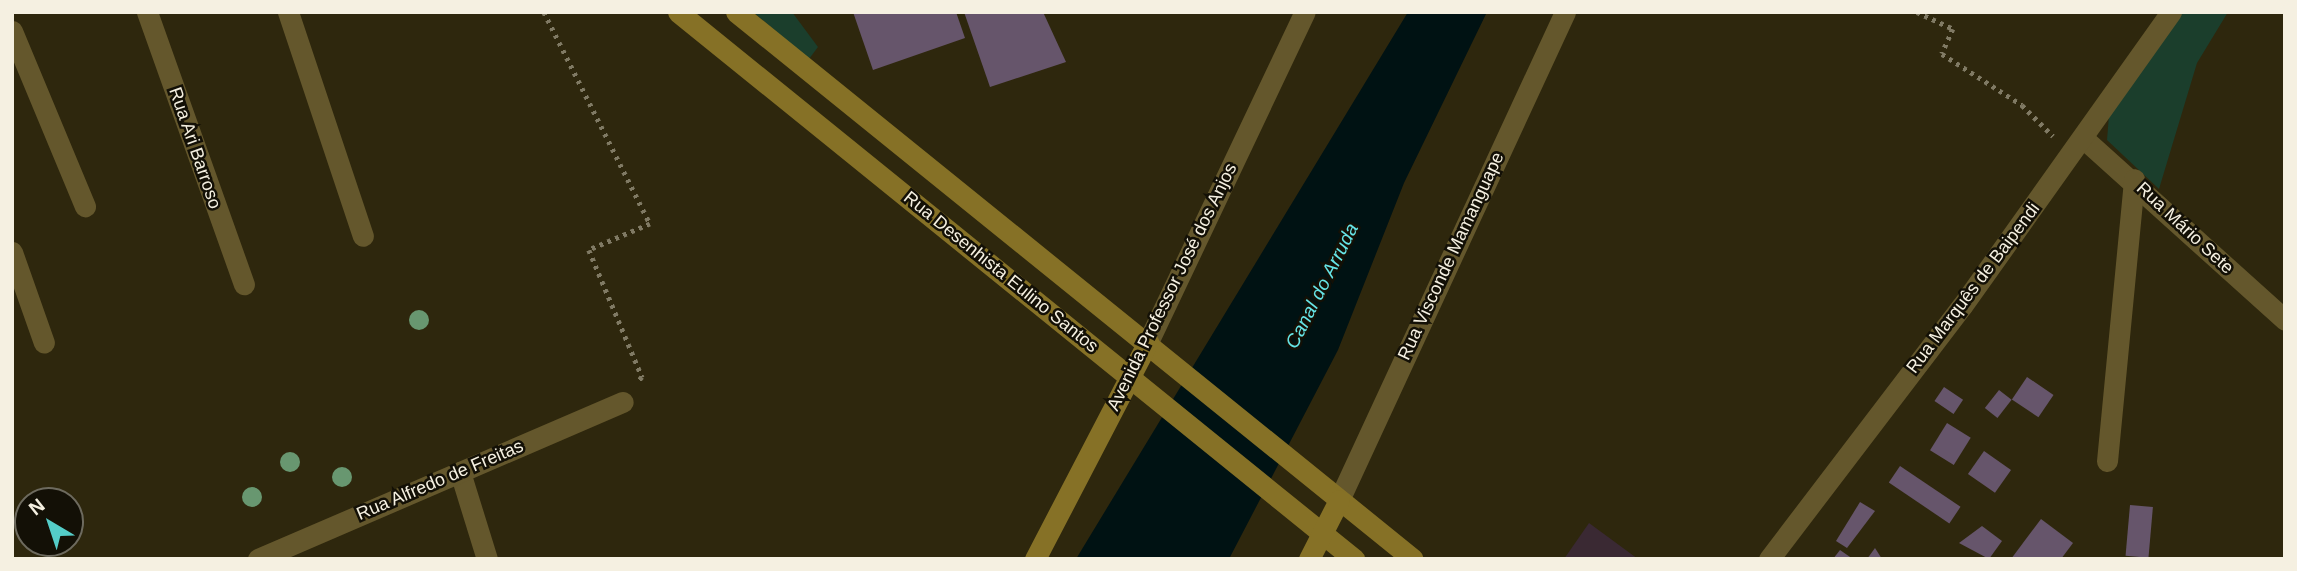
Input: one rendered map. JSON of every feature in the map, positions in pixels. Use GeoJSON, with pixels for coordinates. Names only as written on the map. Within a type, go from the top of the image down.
{"type":"FeatureCollection","features":[{"type":"Feature","properties":{"kind":"main road","name":"Rua Desenhista Eulino Santos"},"geometry":{"type":"LineString","coordinates":[[678,12],[1130,375],[1354,559]]}},
{"type":"Feature","properties":{"kind":"main road","name":"Rua Desenhista Eulino Santos"},"geometry":{"type":"LineString","coordinates":[[736,12],[1171,360],[1413,559]]}},
{"type":"Feature","properties":{"kind":"main road","name":"Avenida Professor José dos Anjos"},"geometry":{"type":"LineString","coordinates":[[1035,559],[1148,342]]}},
{"type":"Feature","properties":{"kind":"main road"},"geometry":{"type":"LineString","coordinates":[[1309,559],[1339,500]]}},
{"type":"Feature","properties":{"kind":"street","name":"Rua Ari Barroso"},"geometry":{"type":"LineString","coordinates":[[148,12],[244,284]]}},
{"type":"Feature","properties":{"kind":"street"},"geometry":{"type":"LineString","coordinates":[[288,12],[363,236]]}},
{"type":"Feature","properties":{"kind":"street","name":"Avenida Professor José dos Anjos"},"geometry":{"type":"LineString","coordinates":[[1148,342],[1305,12]]}},
{"type":"Feature","properties":{"kind":"street","name":"Rua Visconde Mamanguape"},"geometry":{"type":"LineString","coordinates":[[1339,500],[1565,12]]}},
{"type":"Feature","properties":{"kind":"street","name":"Rua Marquês de Baipendi"},"geometry":{"type":"LineString","coordinates":[[1769,559],[2078,145],[2171,12]]}},
{"type":"Feature","properties":{"kind":"street"},"geometry":{"type":"LineString","coordinates":[[12,31],[85,206]]}},
{"type":"Feature","properties":{"kind":"street","name":"Rua Mário Sete"},"geometry":{"type":"LineString","coordinates":[[2078,145],[2134,180],[2285,320]]}},
{"type":"Feature","properties":{"kind":"street"},"geometry":{"type":"LineString","coordinates":[[2107,461],[2134,180]]}},
{"type":"Feature","properties":{"kind":"street"},"geometry":{"type":"LineString","coordinates":[[12,252],[44,343]]}},
{"type":"Feature","properties":{"kind":"street","name":"Rua Alfredo de Freitas"},"geometry":{"type":"LineString","coordinates":[[258,559],[623,402]]}},
{"type":"Feature","properties":{"kind":"street"},"geometry":{"type":"LineString","coordinates":[[460,472],[487,559]]}},
{"type":"Feature","properties":{"kind":"path"},"geometry":{"type":"LineString","coordinates":[[544,12],[650,225],[589,250],[642,377],[623,402]]}},
{"type":"Feature","properties":{"kind":"path"},"geometry":{"type":"LineString","coordinates":[[1917,12],[1953,29],[1942,54],[2022,105],[2078,145]]}},
{"type":"Feature","properties":{"kind":"shaded area"},"geometry":{"type":"Polygon","coordinates":[[[1589,523],[1638,559],[1564,559],[1589,523]]]}},
{"type":"Feature","properties":{"kind":"green space"},"geometry":{"type":"Polygon","coordinates":[[[753,12],[792,12],[818,47],[809,59],[753,12]]]}},
{"type":"Feature","properties":{"kind":"green space"},"geometry":{"type":"Polygon","coordinates":[[[2179,12],[2228,12],[2197,63],[2159,189],[2107,140],[2109,115],[2179,12]]]}},
{"type":"Feature","properties":{"kind":"water","name":"Canal do Arruda"},"geometry":{"type":"Polygon","coordinates":[[[1408,12],[1487,12],[1404,183],[1338,350],[1229,559],[1076,559],[1408,12]]]}},
{"type":"Feature","properties":{"kind":"building"},"geometry":{"type":"Polygon","coordinates":[[[853,12],[956,12],[965,38],[873,70],[853,12]]]}},
{"type":"Feature","properties":{"kind":"building"},"geometry":{"type":"Polygon","coordinates":[[[964,12],[1043,12],[1066,62],[990,87],[964,12]]]}},
{"type":"Feature","properties":{"kind":"building"},"geometry":{"type":"Polygon","coordinates":[[[2027,377],[2054,395],[2038,417],[2012,399],[2027,377]]]}},
{"type":"Feature","properties":{"kind":"building"},"geometry":{"type":"Polygon","coordinates":[[[1944,387],[1963,400],[1954,414],[1934,401],[1944,387]]]}},
{"type":"Feature","properties":{"kind":"building"},"geometry":{"type":"Polygon","coordinates":[[[1999,390],[2012,400],[1997,418],[1985,408],[1999,390]]]}},
{"type":"Feature","properties":{"kind":"building"},"geometry":{"type":"Polygon","coordinates":[[[1947,423],[1971,438],[1954,465],[1930,450],[1947,423]]]}},
{"type":"Feature","properties":{"kind":"building"},"geometry":{"type":"Polygon","coordinates":[[[1984,451],[2011,470],[1995,493],[1968,474],[1984,451]]]}},
{"type":"Feature","properties":{"kind":"building"},"geometry":{"type":"Polygon","coordinates":[[[1900,466],[1961,507],[1949,523],[1889,483],[1900,466]]]}},
{"type":"Feature","properties":{"kind":"building"},"geometry":{"type":"Polygon","coordinates":[[[1860,502],[1875,511],[1847,548],[1836,541],[1860,502]]]}},
{"type":"Feature","properties":{"kind":"building"},"geometry":{"type":"Polygon","coordinates":[[[2130,505],[2153,507],[2148,558],[2126,556],[2130,505]]]}},
{"type":"Feature","properties":{"kind":"building"},"geometry":{"type":"Polygon","coordinates":[[[2041,519],[2073,543],[2061,559],[2011,559],[2041,519]]]}},
{"type":"Feature","properties":{"kind":"building"},"geometry":{"type":"Polygon","coordinates":[[[1982,526],[2002,541],[1989,559],[1959,543],[1982,526]]]}},
{"type":"Feature","properties":{"kind":"building"},"geometry":{"type":"Polygon","coordinates":[[[1875,548],[1882,559],[1867,559],[1875,548]]]}},
{"type":"Feature","properties":{"kind":"building"},"geometry":{"type":"Polygon","coordinates":[[[1840,550],[1853,559],[1833,559],[1840,550]]]}}]}
